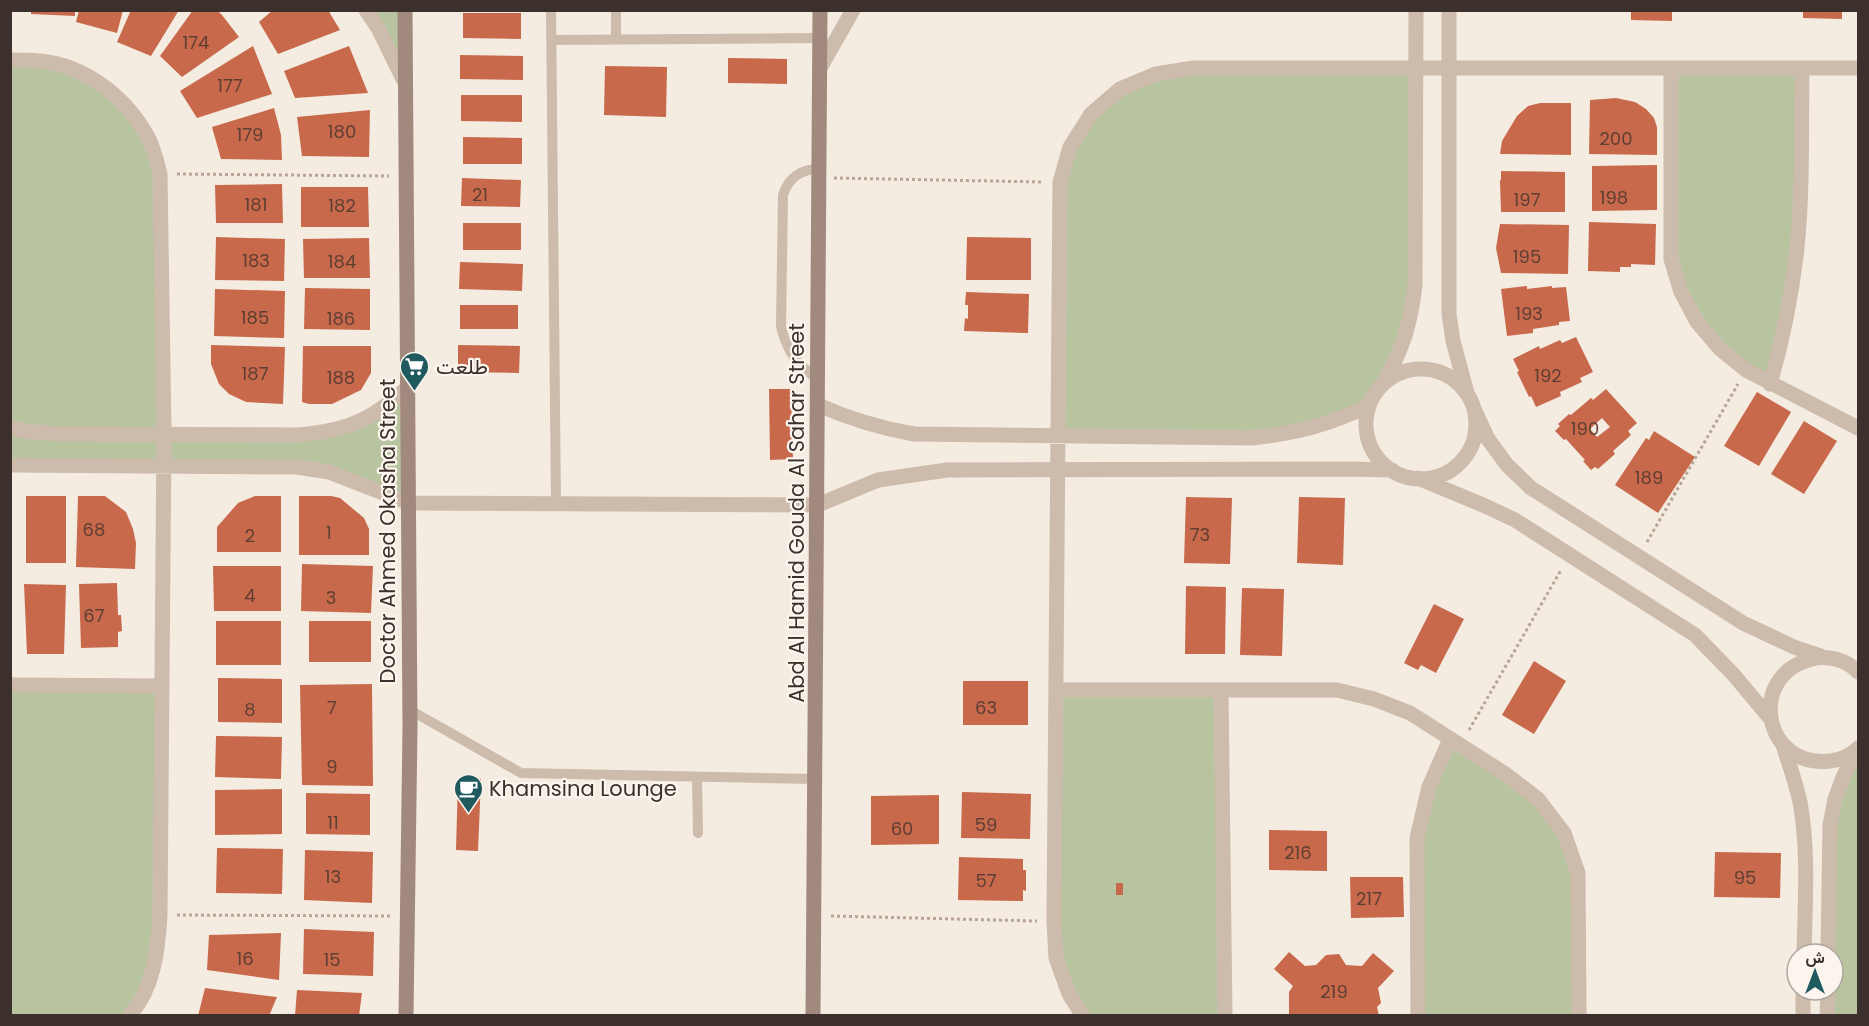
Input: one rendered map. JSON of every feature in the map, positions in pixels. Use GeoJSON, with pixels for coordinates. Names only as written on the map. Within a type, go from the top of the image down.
{"type":"FeatureCollection","features":[{"type":"Feature","properties":{"kind":"street"},"geometry":{"type":"LineString","coordinates":[[366,10],[378,28],[405,83]]}},
{"type":"Feature","properties":{"kind":"street","name":"Doctor Ahmed Okasha Street"},"geometry":{"type":"LineString","coordinates":[[405,10],[410,710],[406,1013]]}},
{"type":"Feature","properties":{"kind":"street","name":"Abd Al Hamid Gouda Al Sahar Street"},"geometry":{"type":"LineString","coordinates":[[813,1016],[820,10]]}},
{"type":"Feature","properties":{"kind":"street"},"geometry":{"type":"LineString","coordinates":[[820,68],[854,10]]}},
{"type":"Feature","properties":{"kind":"street"},"geometry":{"type":"LineString","coordinates":[[1416,10],[1415,285],[1407,336],[1397,360],[1368,405],[1365,424],[1369,442],[1378,458],[1392,470],[1404,476],[1435,477],[1451,470],[1464,458],[1473,443],[1476,426],[1474,409]]}},
{"type":"Feature","properties":{"kind":"street"},"geometry":{"type":"LineString","coordinates":[[1449,10],[1449,314],[1453,341],[1467,393],[1488,439],[1507,465],[1531,488],[1638,557],[1743,623],[1794,647],[1854,668],[1858,672]]}},
{"type":"Feature","properties":{"kind":"street"},"geometry":{"type":"LineString","coordinates":[[10,60],[40,61],[75,69],[105,86],[131,111],[150,141],[160,174],[164,466],[159,950],[149,983],[129,1016]]}},
{"type":"Feature","properties":{"kind":"street"},"geometry":{"type":"LineString","coordinates":[[1083,1016],[1069,994],[1056,958],[1054,921],[1060,182],[1071,147],[1091,114],[1120,89],[1156,74],[1194,68],[1858,68]]}},
{"type":"Feature","properties":{"kind":"street"},"geometry":{"type":"LineString","coordinates":[[1671,68],[1671,259],[1681,292],[1697,322],[1719,349],[1746,370],[1858,428]]}},
{"type":"Feature","properties":{"kind":"street"},"geometry":{"type":"LineString","coordinates":[[1770,384],[1783,338],[1792,292],[1797,246],[1802,68]]}},
{"type":"Feature","properties":{"kind":"street"},"geometry":{"type":"LineString","coordinates":[[1384,382],[1405,371],[1428,369],[1450,377],[1467,393]]}},
{"type":"Feature","properties":{"kind":"street"},"geometry":{"type":"LineString","coordinates":[[10,427],[23,431],[57,434],[297,435],[327,432],[357,423],[384,408],[407,388]]}},
{"type":"Feature","properties":{"kind":"street"},"geometry":{"type":"LineString","coordinates":[[818,405],[870,425],[914,434],[1252,438],[1282,435],[1312,428],[1368,405]]}},
{"type":"Feature","properties":{"kind":"street"},"geometry":{"type":"LineString","coordinates":[[10,465],[297,467],[329,472],[409,503],[818,505],[878,480],[947,470],[1392,470]]}},
{"type":"Feature","properties":{"kind":"street"},"geometry":{"type":"LineString","coordinates":[[1418,478],[1515,520],[1695,635],[1734,674],[1769,717],[1774,732],[1783,745],[1793,775],[1803,823],[1805,852],[1804,942]]}},
{"type":"Feature","properties":{"kind":"street"},"geometry":{"type":"LineString","coordinates":[[1769,717],[1771,695],[1781,675],[1799,662],[1828,658],[1858,660]]}},
{"type":"Feature","properties":{"kind":"street"},"geometry":{"type":"LineString","coordinates":[[10,685],[162,686]]}},
{"type":"Feature","properties":{"kind":"street"},"geometry":{"type":"LineString","coordinates":[[1056,690],[1337,690],[1365,696],[1410,713],[1504,773],[1538,799],[1564,833],[1578,873],[1579,1016]]}},
{"type":"Feature","properties":{"kind":"street"},"geometry":{"type":"LineString","coordinates":[[1221,690],[1225,1016]]}},
{"type":"Feature","properties":{"kind":"street"},"geometry":{"type":"LineString","coordinates":[[1418,1016],[1417,838],[1429,787],[1455,742]]}},
{"type":"Feature","properties":{"kind":"street"},"geometry":{"type":"LineString","coordinates":[[1783,745],[1798,757],[1818,762],[1838,760],[1857,749]]}},
{"type":"Feature","properties":{"kind":"street"},"geometry":{"type":"LineString","coordinates":[[1828,942],[1830,825],[1835,799],[1857,749]]}},
{"type":"Feature","properties":{"kind":"lane"},"geometry":{"type":"LineString","coordinates":[[551,10],[556,504]]}},
{"type":"Feature","properties":{"kind":"lane"},"geometry":{"type":"LineString","coordinates":[[616,10],[616,39]]}},
{"type":"Feature","properties":{"kind":"lane"},"geometry":{"type":"LineString","coordinates":[[551,40],[820,38]]}},
{"type":"Feature","properties":{"kind":"lane"},"geometry":{"type":"LineString","coordinates":[[818,379],[807,372],[789,351],[781,326],[782,203],[789,181],[803,171],[820,173]]}},
{"type":"Feature","properties":{"kind":"lane"},"geometry":{"type":"LineString","coordinates":[[410,710],[521,773],[815,779]]}},
{"type":"Feature","properties":{"kind":"lane"},"geometry":{"type":"LineString","coordinates":[[697,777],[698,833]]}},
{"type":"Feature","properties":{"kind":"path"},"geometry":{"type":"LineString","coordinates":[[820,173],[1060,182]]}},
{"type":"Feature","properties":{"kind":"path"},"geometry":{"type":"LineString","coordinates":[[160,174],[405,176]]}},
{"type":"Feature","properties":{"kind":"path"},"geometry":{"type":"LineString","coordinates":[[1638,557],[1746,370]]}},
{"type":"Feature","properties":{"kind":"path"},"geometry":{"type":"LineString","coordinates":[[1455,742],[1569,555]]}},
{"type":"Feature","properties":{"kind":"path"},"geometry":{"type":"LineString","coordinates":[[160,915],[409,916]]}},
{"type":"Feature","properties":{"kind":"path"},"geometry":{"type":"LineString","coordinates":[[814,915],[1054,921]]}},
{"type":"Feature","properties":{"kind":"green space"},"geometry":{"type":"Polygon","coordinates":[[[366,11],[405,11],[405,83],[366,11]]]}},
{"type":"Feature","properties":{"kind":"green space"},"geometry":{"type":"Polygon","coordinates":[[[11,60],[75,69],[131,111],[160,174],[164,434],[327,432],[407,388],[409,503],[329,472],[11,465],[11,60]]]}},
{"type":"Feature","properties":{"kind":"green space"},"geometry":{"type":"Polygon","coordinates":[[[1416,68],[1415,285],[1384,382],[1368,406],[1282,435],[1058,436],[1060,182],[1091,114],[1156,74],[1416,68]]]}},
{"type":"Feature","properties":{"kind":"green space"},"geometry":{"type":"Polygon","coordinates":[[[1671,68],[1802,68],[1800,199],[1770,384],[1720,349],[1671,259],[1671,68]]]}},
{"type":"Feature","properties":{"kind":"green space"},"geometry":{"type":"Polygon","coordinates":[[[10,685],[162,686],[158,949],[129,1015],[11,1015],[10,685]]]}},
{"type":"Feature","properties":{"kind":"green space"},"geometry":{"type":"Polygon","coordinates":[[[1221,690],[1225,1015],[1083,1015],[1056,958],[1056,691],[1221,690]]]}},
{"type":"Feature","properties":{"kind":"green space"},"geometry":{"type":"Polygon","coordinates":[[[1450,739],[1538,799],[1578,873],[1579,1015],[1418,1016],[1417,838],[1450,739]]]}},
{"type":"Feature","properties":{"kind":"green space"},"geometry":{"type":"Polygon","coordinates":[[[1858,748],[1858,1015],[1827,1016],[1830,1002],[1845,1002],[1845,942],[1832,942],[1830,825],[1858,748]]]}},
{"type":"Feature","properties":{"kind":"building"},"geometry":{"type":"Polygon","coordinates":[[[31,10],[75,10],[75,16],[31,14],[31,10]]]}},
{"type":"Feature","properties":{"kind":"building"},"geometry":{"type":"Polygon","coordinates":[[[79,10],[123,10],[117,33],[76,22],[79,10]]]}},
{"type":"Feature","properties":{"kind":"building"},"geometry":{"type":"Polygon","coordinates":[[[131,10],[179,10],[151,56],[117,42],[131,10]]]}},
{"type":"Feature","properties":{"kind":"building"},"geometry":{"type":"Polygon","coordinates":[[[193,10],[217,10],[239,37],[182,77],[160,56],[193,10]]]}},
{"type":"Feature","properties":{"kind":"building"},"geometry":{"type":"Polygon","coordinates":[[[273,10],[328,10],[340,30],[278,54],[259,22],[273,10]]]}},
{"type":"Feature","properties":{"kind":"building"},"geometry":{"type":"Polygon","coordinates":[[[1631,10],[1672,10],[1672,21],[1631,20],[1631,10]]]}},
{"type":"Feature","properties":{"kind":"building"},"geometry":{"type":"Polygon","coordinates":[[[1803,10],[1842,10],[1842,19],[1803,18],[1803,10]]]}},
{"type":"Feature","properties":{"kind":"building"},"geometry":{"type":"Polygon","coordinates":[[[463,13],[521,13],[521,39],[463,38],[463,13]]]}},
{"type":"Feature","properties":{"kind":"building"},"geometry":{"type":"Polygon","coordinates":[[[253,46],[272,94],[197,118],[180,91],[253,46]]]}},
{"type":"Feature","properties":{"kind":"building"},"geometry":{"type":"Polygon","coordinates":[[[349,46],[368,93],[295,98],[284,71],[349,46]]]}},
{"type":"Feature","properties":{"kind":"building"},"geometry":{"type":"Polygon","coordinates":[[[460,55],[523,56],[523,80],[460,79],[460,55]]]}},
{"type":"Feature","properties":{"kind":"building"},"geometry":{"type":"Polygon","coordinates":[[[728,58],[787,59],[787,84],[728,83],[728,58]]]}},
{"type":"Feature","properties":{"kind":"building"},"geometry":{"type":"Polygon","coordinates":[[[605,66],[667,67],[666,117],[604,115],[605,66]]]}},
{"type":"Feature","properties":{"kind":"building"},"geometry":{"type":"Polygon","coordinates":[[[461,95],[522,95],[522,122],[461,121],[461,95]]]}},
{"type":"Feature","properties":{"kind":"building"},"geometry":{"type":"Polygon","coordinates":[[[1616,98],[1635,102],[1654,118],[1657,127],[1657,155],[1589,154],[1590,100],[1616,98]]]}},
{"type":"Feature","properties":{"kind":"building"},"geometry":{"type":"Polygon","coordinates":[[[1540,103],[1571,103],[1571,155],[1500,154],[1502,141],[1517,116],[1528,106],[1540,103]]]}},
{"type":"Feature","properties":{"kind":"building"},"geometry":{"type":"Polygon","coordinates":[[[274,108],[281,135],[282,160],[221,159],[212,127],[274,108]]]}},
{"type":"Feature","properties":{"kind":"building"},"geometry":{"type":"Polygon","coordinates":[[[370,110],[369,157],[302,156],[297,117],[370,110]]]}},
{"type":"Feature","properties":{"kind":"building"},"geometry":{"type":"Polygon","coordinates":[[[463,137],[522,138],[522,164],[463,164],[463,137]]]}},
{"type":"Feature","properties":{"kind":"building"},"geometry":{"type":"Polygon","coordinates":[[[1657,165],[1657,210],[1592,211],[1592,166],[1657,165]]]}},
{"type":"Feature","properties":{"kind":"building"},"geometry":{"type":"Polygon","coordinates":[[[1501,171],[1565,172],[1565,212],[1501,212],[1501,171]]]}},
{"type":"Feature","properties":{"kind":"building"},"geometry":{"type":"Polygon","coordinates":[[[462,178],[521,180],[520,207],[461,206],[462,178]]]}},
{"type":"Feature","properties":{"kind":"building"},"geometry":{"type":"Polygon","coordinates":[[[282,184],[283,223],[216,223],[215,185],[282,184]]]}},
{"type":"Feature","properties":{"kind":"building"},"geometry":{"type":"Polygon","coordinates":[[[301,187],[368,187],[369,227],[301,227],[301,187]]]}},
{"type":"Feature","properties":{"kind":"building"},"geometry":{"type":"Polygon","coordinates":[[[1589,222],[1656,224],[1655,265],[1631,264],[1631,267],[1620,267],[1620,272],[1588,271],[1589,222]]]}},
{"type":"Feature","properties":{"kind":"building"},"geometry":{"type":"Polygon","coordinates":[[[463,223],[521,223],[521,250],[463,250],[463,223]]]}},
{"type":"Feature","properties":{"kind":"building"},"geometry":{"type":"Polygon","coordinates":[[[1500,224],[1569,225],[1568,274],[1501,273],[1496,248],[1500,224]]]}},
{"type":"Feature","properties":{"kind":"building"},"geometry":{"type":"Polygon","coordinates":[[[216,237],[285,239],[284,281],[215,280],[216,237]]]}},
{"type":"Feature","properties":{"kind":"building"},"geometry":{"type":"Polygon","coordinates":[[[967,237],[1031,238],[1031,280],[966,280],[967,237]]]}},
{"type":"Feature","properties":{"kind":"building"},"geometry":{"type":"Polygon","coordinates":[[[369,238],[370,278],[304,278],[303,239],[369,238]]]}},
{"type":"Feature","properties":{"kind":"building"},"geometry":{"type":"Polygon","coordinates":[[[460,262],[523,264],[522,291],[459,289],[460,262]]]}},
{"type":"Feature","properties":{"kind":"building"},"geometry":{"type":"Polygon","coordinates":[[[1527,286],[1527,289],[1566,287],[1570,321],[1533,329],[1533,333],[1507,336],[1501,289],[1527,286]]]}},
{"type":"Feature","properties":{"kind":"building"},"geometry":{"type":"Polygon","coordinates":[[[305,288],[370,289],[370,330],[304,329],[305,288]]]}},
{"type":"Feature","properties":{"kind":"building"},"geometry":{"type":"Polygon","coordinates":[[[215,289],[285,291],[284,338],[214,336],[215,289]]]}},
{"type":"Feature","properties":{"kind":"building"},"geometry":{"type":"Polygon","coordinates":[[[966,292],[1029,294],[1028,333],[964,331],[965,318],[968,319],[968,305],[965,305],[966,292]]]}},
{"type":"Feature","properties":{"kind":"building"},"geometry":{"type":"Polygon","coordinates":[[[460,305],[518,305],[518,329],[460,329],[460,305]]]}},
{"type":"Feature","properties":{"kind":"building"},"geometry":{"type":"Polygon","coordinates":[[[1576,337],[1593,372],[1580,378],[1582,382],[1560,392],[1561,396],[1536,407],[1517,372],[1519,371],[1513,359],[1539,346],[1540,349],[1560,340],[1562,343],[1576,337]]]}},
{"type":"Feature","properties":{"kind":"building"},"geometry":{"type":"Polygon","coordinates":[[[211,345],[285,347],[283,404],[246,402],[229,394],[219,384],[211,364],[211,345]]]}},
{"type":"Feature","properties":{"kind":"building"},"geometry":{"type":"Polygon","coordinates":[[[458,345],[520,346],[519,373],[458,372],[458,345]]]}},
{"type":"Feature","properties":{"kind":"building"},"geometry":{"type":"Polygon","coordinates":[[[303,346],[371,346],[371,373],[361,390],[332,404],[302,402],[303,346]]]}},
{"type":"Feature","properties":{"kind":"building"},"geometry":{"type":"Polygon","coordinates":[[[769,389],[791,389],[793,459],[770,460],[769,389]]]}},
{"type":"Feature","properties":{"kind":"building"},"geometry":{"type":"Polygon","coordinates":[[[1606,389],[1637,423],[1628,431],[1631,435],[1613,451],[1615,454],[1598,469],[1595,467],[1591,470],[1566,439],[1564,440],[1555,431],[1560,426],[1558,424],[1569,414],[1571,415],[1591,398],[1593,400],[1606,389]],[[1602,418],[1590,429],[1597,437],[1610,427],[1602,418]]]}},
{"type":"Feature","properties":{"kind":"building"},"geometry":{"type":"Polygon","coordinates":[[[1757,392],[1791,412],[1759,466],[1724,446],[1757,392]]]}},
{"type":"Feature","properties":{"kind":"building"},"geometry":{"type":"Polygon","coordinates":[[[1804,421],[1837,441],[1804,494],[1771,474],[1804,421]]]}},
{"type":"Feature","properties":{"kind":"building"},"geometry":{"type":"Polygon","coordinates":[[[1654,431],[1695,457],[1658,513],[1615,485],[1646,438],[1649,440],[1654,431]]]}},
{"type":"Feature","properties":{"kind":"building"},"geometry":{"type":"Polygon","coordinates":[[[26,496],[66,496],[66,563],[26,563],[26,496]]]}},
{"type":"Feature","properties":{"kind":"building"},"geometry":{"type":"Polygon","coordinates":[[[78,496],[105,496],[126,512],[136,543],[135,569],[76,567],[78,496]]]}},
{"type":"Feature","properties":{"kind":"building"},"geometry":{"type":"Polygon","coordinates":[[[255,496],[281,496],[281,552],[217,552],[217,527],[238,503],[255,496]]]}},
{"type":"Feature","properties":{"kind":"building"},"geometry":{"type":"Polygon","coordinates":[[[299,496],[340,498],[364,518],[369,529],[369,555],[299,555],[299,496]]]}},
{"type":"Feature","properties":{"kind":"building"},"geometry":{"type":"Polygon","coordinates":[[[1186,497],[1232,498],[1230,564],[1184,563],[1186,497]]]}},
{"type":"Feature","properties":{"kind":"building"},"geometry":{"type":"Polygon","coordinates":[[[1299,497],[1345,498],[1343,565],[1297,563],[1299,497]]]}},
{"type":"Feature","properties":{"kind":"building"},"geometry":{"type":"Polygon","coordinates":[[[302,564],[373,566],[371,613],[301,611],[302,564]]]}},
{"type":"Feature","properties":{"kind":"building"},"geometry":{"type":"Polygon","coordinates":[[[213,566],[281,566],[281,611],[214,611],[213,566]]]}},
{"type":"Feature","properties":{"kind":"building"},"geometry":{"type":"Polygon","coordinates":[[[117,583],[118,615],[121,615],[122,631],[118,632],[118,647],[81,648],[79,584],[117,583]]]}},
{"type":"Feature","properties":{"kind":"building"},"geometry":{"type":"Polygon","coordinates":[[[24,584],[66,585],[64,654],[27,654],[24,584]]]}},
{"type":"Feature","properties":{"kind":"building"},"geometry":{"type":"Polygon","coordinates":[[[1186,586],[1226,587],[1225,654],[1185,654],[1186,586]]]}},
{"type":"Feature","properties":{"kind":"building"},"geometry":{"type":"Polygon","coordinates":[[[1242,588],[1284,589],[1282,656],[1240,655],[1242,588]]]}},
{"type":"Feature","properties":{"kind":"building"},"geometry":{"type":"Polygon","coordinates":[[[1434,604],[1464,619],[1436,673],[1421,665],[1418,670],[1404,663],[1434,604]]]}},
{"type":"Feature","properties":{"kind":"building"},"geometry":{"type":"Polygon","coordinates":[[[216,621],[281,621],[281,665],[216,665],[216,621]]]}},
{"type":"Feature","properties":{"kind":"building"},"geometry":{"type":"Polygon","coordinates":[[[309,621],[371,621],[371,662],[309,662],[309,621]]]}},
{"type":"Feature","properties":{"kind":"building"},"geometry":{"type":"Polygon","coordinates":[[[1534,661],[1566,681],[1534,734],[1502,715],[1534,661]]]}},
{"type":"Feature","properties":{"kind":"building"},"geometry":{"type":"Polygon","coordinates":[[[218,678],[282,679],[282,723],[218,722],[218,678]]]}},
{"type":"Feature","properties":{"kind":"building"},"geometry":{"type":"Polygon","coordinates":[[[963,681],[1028,681],[1028,725],[963,725],[963,681]]]}},
{"type":"Feature","properties":{"kind":"building"},"geometry":{"type":"Polygon","coordinates":[[[372,684],[373,786],[302,785],[300,685],[372,684]]]}},
{"type":"Feature","properties":{"kind":"building"},"geometry":{"type":"Polygon","coordinates":[[[216,736],[282,737],[281,779],[215,777],[216,736]]]}},
{"type":"Feature","properties":{"kind":"building","name":"Khamsina Lounge"},"geometry":{"type":"Polygon","coordinates":[[[458,778],[481,779],[478,851],[456,850],[458,778]]]}},
{"type":"Feature","properties":{"kind":"building"},"geometry":{"type":"Polygon","coordinates":[[[282,789],[282,834],[215,835],[215,790],[282,789]]]}},
{"type":"Feature","properties":{"kind":"building"},"geometry":{"type":"Polygon","coordinates":[[[962,792],[1031,794],[1030,839],[961,838],[962,792]]]}},
{"type":"Feature","properties":{"kind":"building"},"geometry":{"type":"Polygon","coordinates":[[[306,793],[370,794],[370,835],[306,834],[306,793]]]}},
{"type":"Feature","properties":{"kind":"building"},"geometry":{"type":"Polygon","coordinates":[[[939,795],[939,844],[871,845],[871,796],[939,795]]]}},
{"type":"Feature","properties":{"kind":"building"},"geometry":{"type":"Polygon","coordinates":[[[1269,830],[1327,831],[1327,871],[1269,870],[1269,830]]]}},
{"type":"Feature","properties":{"kind":"building"},"geometry":{"type":"Polygon","coordinates":[[[217,848],[283,849],[282,894],[216,893],[217,848]]]}},
{"type":"Feature","properties":{"kind":"building"},"geometry":{"type":"Polygon","coordinates":[[[305,850],[373,852],[372,903],[304,900],[305,850]]]}},
{"type":"Feature","properties":{"kind":"building"},"geometry":{"type":"Polygon","coordinates":[[[1715,852],[1781,853],[1780,898],[1714,897],[1715,852]]]}},
{"type":"Feature","properties":{"kind":"building"},"geometry":{"type":"Polygon","coordinates":[[[959,857],[1023,859],[1023,870],[1026,870],[1026,891],[1023,890],[1023,901],[958,900],[959,857]]]}},
{"type":"Feature","properties":{"kind":"building"},"geometry":{"type":"Polygon","coordinates":[[[1350,877],[1403,877],[1404,917],[1351,918],[1350,877]]]}},
{"type":"Feature","properties":{"kind":"building"},"geometry":{"type":"Polygon","coordinates":[[[1116,883],[1123,883],[1123,895],[1116,895],[1116,883]]]}},
{"type":"Feature","properties":{"kind":"building"},"geometry":{"type":"Polygon","coordinates":[[[304,929],[374,932],[373,976],[303,974],[304,929]]]}},
{"type":"Feature","properties":{"kind":"building"},"geometry":{"type":"Polygon","coordinates":[[[281,933],[279,980],[207,970],[209,935],[281,933]]]}},
{"type":"Feature","properties":{"kind":"building"},"geometry":{"type":"Polygon","coordinates":[[[1289,952],[1305,966],[1316,965],[1326,955],[1339,954],[1346,965],[1362,966],[1373,953],[1394,971],[1378,988],[1381,1003],[1377,1007],[1379,1016],[1289,1016],[1289,992],[1293,986],[1274,969],[1289,952]]]}},
{"type":"Feature","properties":{"kind":"building"},"geometry":{"type":"Polygon","coordinates":[[[205,988],[277,997],[269,1016],[198,1016],[205,988]]]}},
{"type":"Feature","properties":{"kind":"building"},"geometry":{"type":"Polygon","coordinates":[[[297,990],[362,993],[359,1016],[295,1016],[297,990]]]}},
{"type":"Feature","properties":{"kind":"place","name":"طلعت"},"geometry":{"type":"Point","coordinates":[415,392]}},
{"type":"Feature","properties":{"kind":"place","name":"Khamsina Lounge"},"geometry":{"type":"Point","coordinates":[468,814]}}]}
